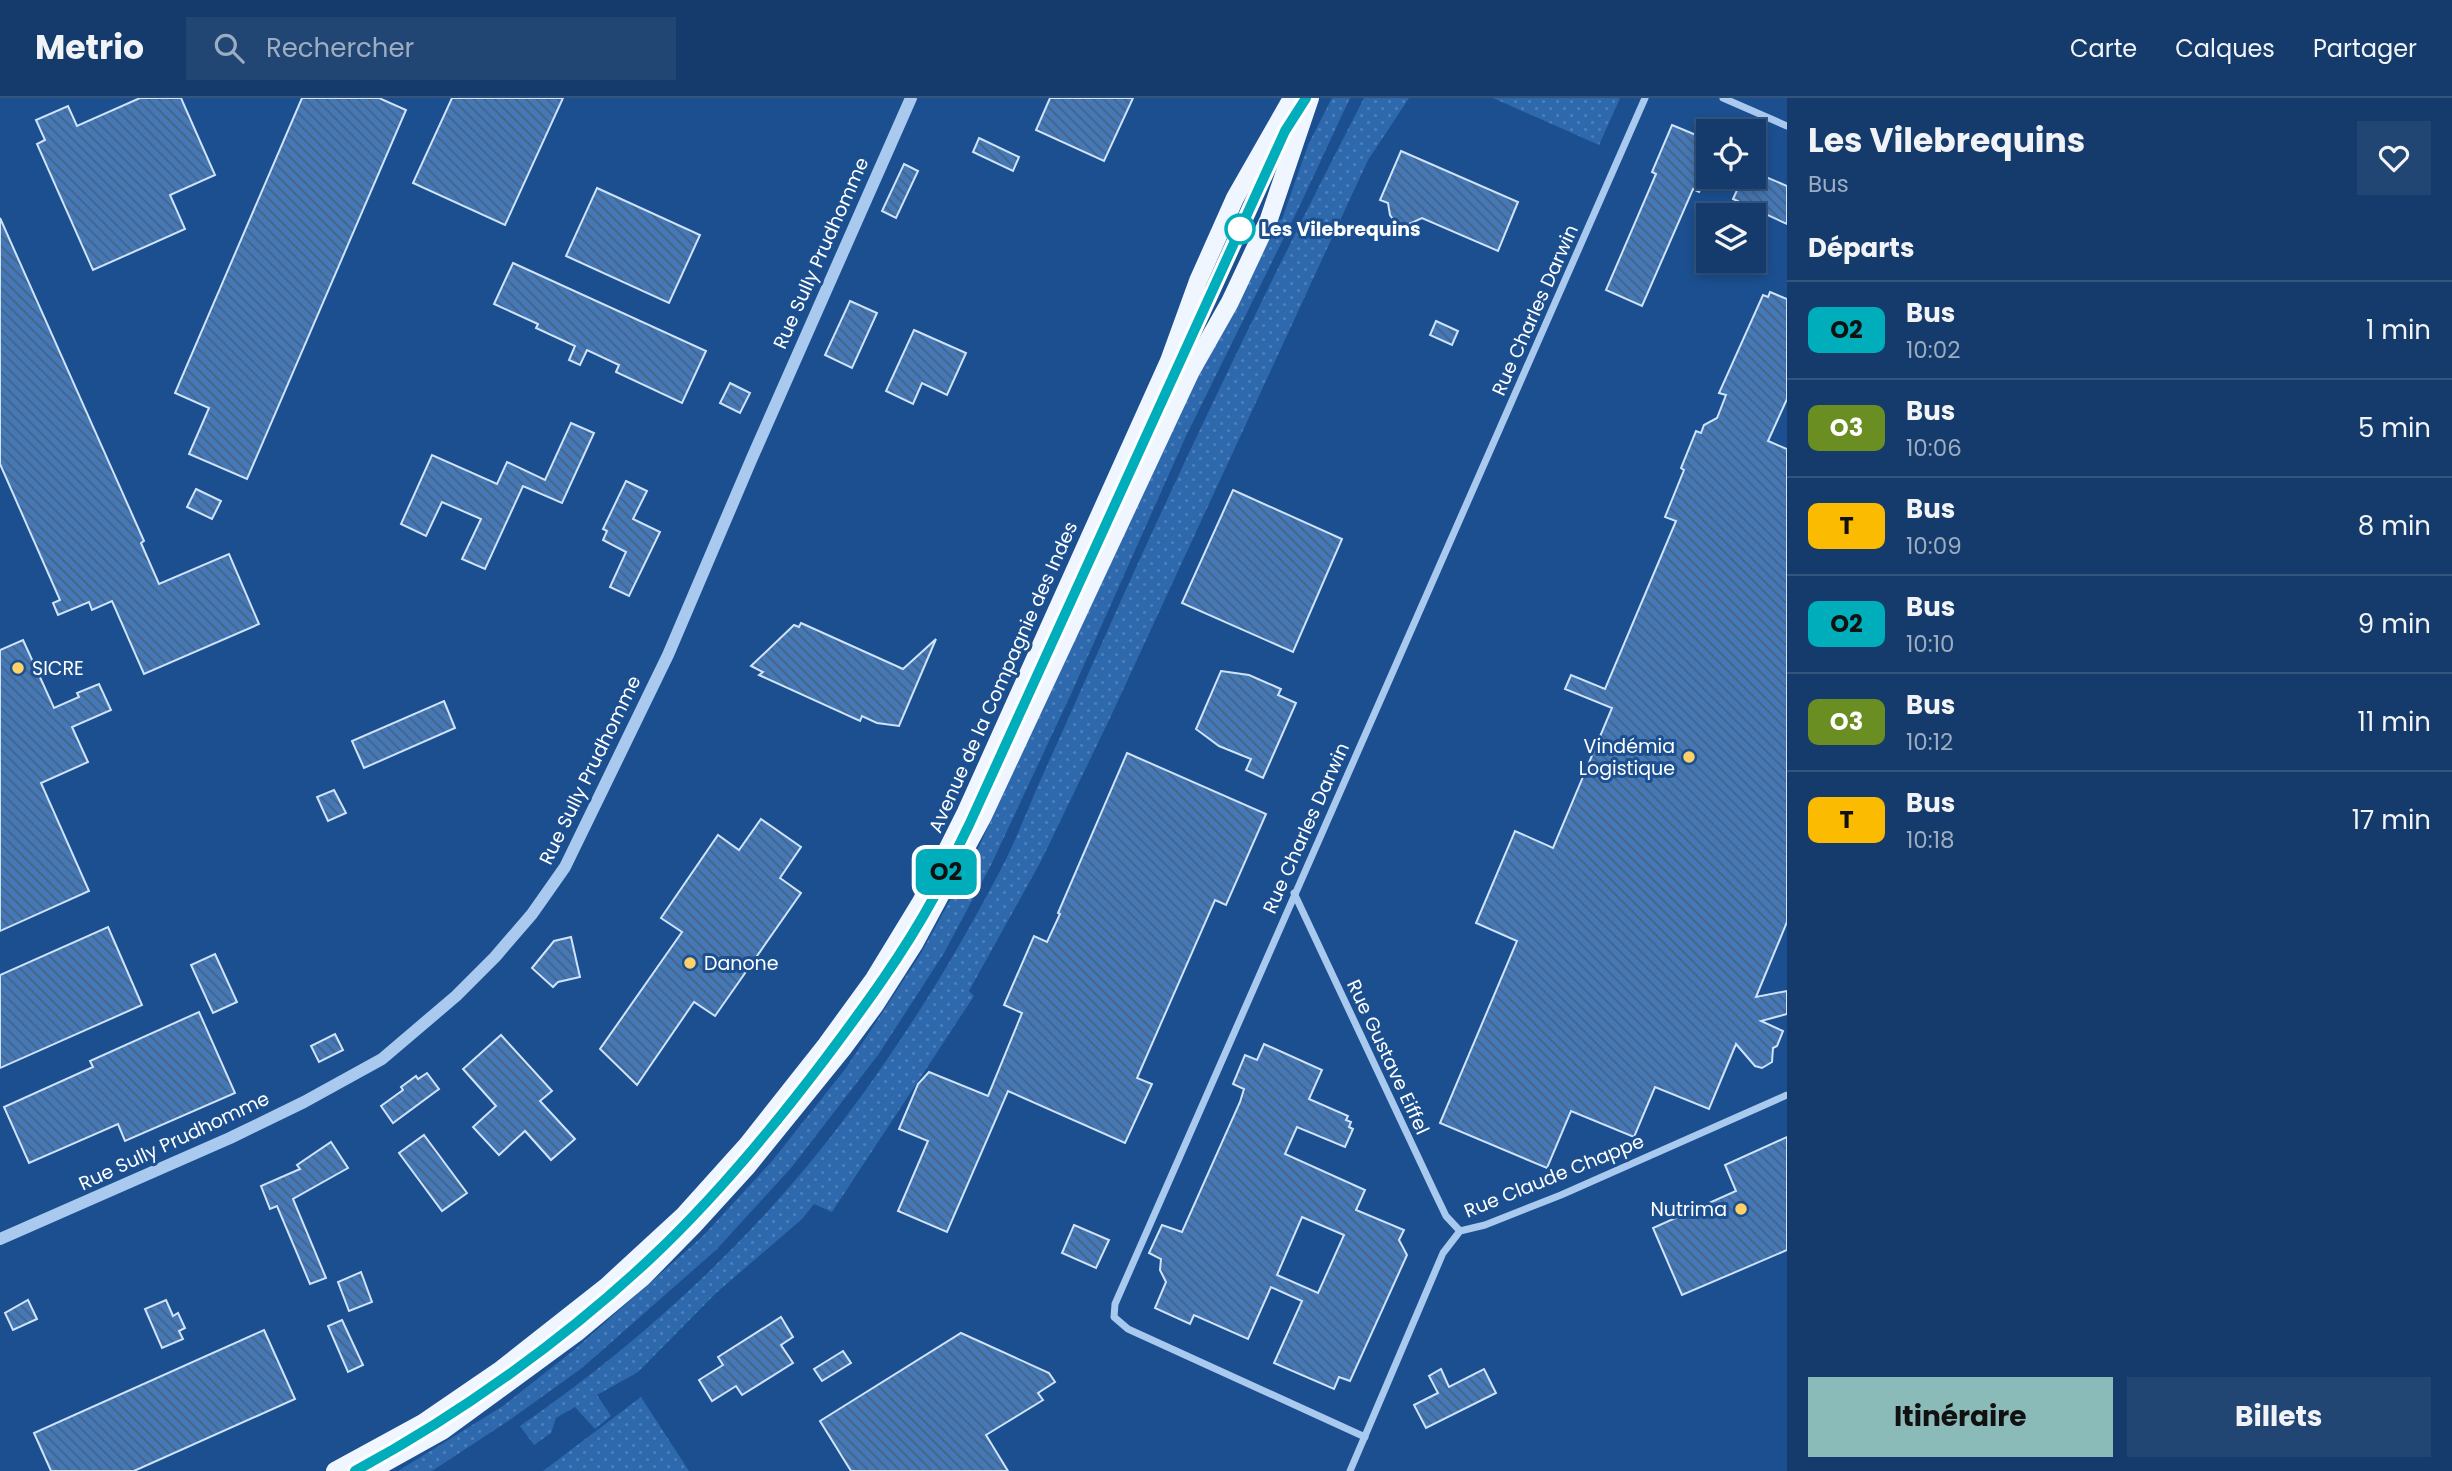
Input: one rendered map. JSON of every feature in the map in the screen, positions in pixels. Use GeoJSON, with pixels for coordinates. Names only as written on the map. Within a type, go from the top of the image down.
{"type":"FeatureCollection","features":[{"type":"Feature","properties":{"kind":"main road","name":"Avenue de la Compagnie des Indes"},"geometry":{"type":"LineString","coordinates":[[335,1471],[423,1423],[499,1371],[626,1268],[684,1216],[747,1145],[827,1045],[874,979],[921,902],[967,812],[1168,361],[1198,281],[1235,198],[1292,98]]}},
{"type":"Feature","properties":{"kind":"main road","name":"Avenue de la Compagnie des Indes"},"geometry":{"type":"LineString","coordinates":[[370,1471],[442,1432],[576,1333],[643,1277],[746,1168],[818,1082],[875,1005],[914,944],[983,816],[1191,371],[1230,302],[1269,219],[1310,98]]}},
{"type":"Feature","properties":{"kind":"street","name":"Rue Sully Prudhomme"},"geometry":{"type":"LineString","coordinates":[[1,1235],[230,1138],[304,1102],[382,1059],[456,996],[532,914],[565,867],[668,654],[757,445],[911,98]]}},
{"type":"Feature","properties":{"kind":"street","name":"Rue Charles Darwin"},"geometry":{"type":"LineString","coordinates":[[1365,1437],[1128,1329],[1114,1317],[1119,1291],[1645,98]]}},
{"type":"Feature","properties":{"kind":"street"},"geometry":{"type":"LineString","coordinates":[[1723,98],[1787,126]]}},
{"type":"Feature","properties":{"kind":"street","name":"Rue Gustave Eiffel"},"geometry":{"type":"LineString","coordinates":[[1294,893],[1446,1216],[1460,1231]]}},
{"type":"Feature","properties":{"kind":"street","name":"Rue Claude Chappe"},"geometry":{"type":"LineString","coordinates":[[1350,1471],[1443,1253],[1460,1231],[1485,1225],[1561,1195],[1787,1095]]}},
{"type":"Feature","properties":{"kind":"shaded area"},"geometry":{"type":"Polygon","coordinates":[[[1332,98],[1350,98],[1186,436],[991,865],[944,953],[878,1055],[791,1168],[716,1250],[582,1368],[432,1471],[398,1471],[503,1406],[574,1350],[703,1236],[772,1161],[846,1068],[920,955],[975,855],[1196,376],[1273,223],[1282,219],[1308,145],[1332,98]]]}},
{"type":"Feature","properties":{"kind":"shaded area"},"geometry":{"type":"Polygon","coordinates":[[[1364,98],[1409,98],[1368,160],[1110,718],[1041,861],[969,991],[974,996],[832,1212],[814,1204],[802,1219],[716,1293],[638,1372],[597,1395],[611,1416],[595,1429],[575,1407],[556,1418],[551,1433],[534,1445],[520,1426],[565,1394],[653,1323],[695,1285],[774,1204],[845,1118],[929,996],[985,900],[1007,856],[1188,454],[1364,98]]]}},
{"type":"Feature","properties":{"kind":"shaded area"},"geometry":{"type":"Polygon","coordinates":[[[1493,98],[1620,98],[1599,145],[1493,98]]]}},
{"type":"Feature","properties":{"kind":"shaded area"},"geometry":{"type":"Polygon","coordinates":[[[641,1397],[689,1471],[543,1471],[641,1397]]]}},
{"type":"Feature","properties":{"kind":"building"},"geometry":{"type":"Polygon","coordinates":[[[140,98],[181,98],[215,175],[170,195],[185,229],[93,270],[37,144],[45,140],[36,120],[68,106],[77,126],[140,98]]]}},
{"type":"Feature","properties":{"kind":"building"},"geometry":{"type":"Polygon","coordinates":[[[302,98],[379,98],[406,110],[247,479],[189,454],[209,408],[175,393],[302,98]]]}},
{"type":"Feature","properties":{"kind":"building"},"geometry":{"type":"Polygon","coordinates":[[[452,98],[563,98],[505,225],[413,183],[452,98]]]}},
{"type":"Feature","properties":{"kind":"building"},"geometry":{"type":"Polygon","coordinates":[[[1050,98],[1133,98],[1104,161],[1036,130],[1050,98]]]}},
{"type":"Feature","properties":{"kind":"building"},"geometry":{"type":"Polygon","coordinates":[[[1672,125],[1696,135],[1696,189],[1700,189],[1699,192],[1693,189],[1642,306],[1606,290],[1656,174],[1652,172],[1672,125]]]}},
{"type":"Feature","properties":{"kind":"building"},"geometry":{"type":"Polygon","coordinates":[[[979,138],[1019,157],[1013,171],[973,152],[979,138]]]}},
{"type":"Feature","properties":{"kind":"building"},"geometry":{"type":"Polygon","coordinates":[[[1401,151],[1518,202],[1498,251],[1422,218],[1409,224],[1395,222],[1390,215],[1388,203],[1380,200],[1401,151]]]}},
{"type":"Feature","properties":{"kind":"building"},"geometry":{"type":"Polygon","coordinates":[[[904,164],[918,171],[896,218],[882,211],[904,164]]]}},
{"type":"Feature","properties":{"kind":"building"},"geometry":{"type":"Polygon","coordinates":[[[1766,177],[1787,186],[1787,224],[1766,214],[1766,203],[1742,203],[1733,199],[1738,189],[1766,189],[1766,177]]]}},
{"type":"Feature","properties":{"kind":"building"},"geometry":{"type":"Polygon","coordinates":[[[597,188],[700,235],[669,303],[566,256],[597,188]]]}},
{"type":"Feature","properties":{"kind":"building"},"geometry":{"type":"Polygon","coordinates":[[[0,218],[144,541],[141,543],[159,584],[229,554],[259,624],[144,674],[112,601],[92,610],[89,602],[58,615],[53,603],[60,600],[0,464],[0,218]]]}},
{"type":"Feature","properties":{"kind":"building"},"geometry":{"type":"Polygon","coordinates":[[[513,263],[706,351],[682,403],[616,372],[619,365],[587,350],[580,365],[569,360],[575,346],[536,328],[538,324],[494,304],[513,263]]]}},
{"type":"Feature","properties":{"kind":"building","name":"Vindémia Logistique"},"geometry":{"type":"Polygon","coordinates":[[[1770,292],[1787,299],[1787,399],[1768,441],[1787,449],[1787,922],[1756,997],[1787,991],[1787,1014],[1761,1021],[1783,1031],[1777,1046],[1773,1048],[1772,1062],[1762,1068],[1755,1066],[1736,1044],[1709,1109],[1655,1087],[1634,1137],[1571,1111],[1547,1168],[1440,1123],[1517,941],[1476,923],[1515,831],[1553,848],[1612,708],[1565,689],[1571,675],[1605,689],[1676,521],[1665,517],[1696,431],[1701,433],[1704,425],[1717,418],[1726,395],[1719,393],[1763,295],[1768,297],[1770,292]]]}},
{"type":"Feature","properties":{"kind":"building"},"geometry":{"type":"Polygon","coordinates":[[[850,301],[877,313],[852,368],[825,355],[850,301]]]}},
{"type":"Feature","properties":{"kind":"building"},"geometry":{"type":"Polygon","coordinates":[[[1436,321],[1458,331],[1452,345],[1430,335],[1436,321]]]}},
{"type":"Feature","properties":{"kind":"building"},"geometry":{"type":"Polygon","coordinates":[[[914,330],[966,353],[947,395],[922,383],[913,404],[886,391],[914,330]]]}},
{"type":"Feature","properties":{"kind":"building"},"geometry":{"type":"Polygon","coordinates":[[[730,383],[750,393],[740,413],[720,403],[730,383]]]}},
{"type":"Feature","properties":{"kind":"building"},"geometry":{"type":"Polygon","coordinates":[[[571,423],[594,433],[562,503],[523,486],[485,569],[462,559],[481,519],[442,502],[426,536],[401,524],[432,455],[497,484],[507,462],[545,480],[571,423]]]}},
{"type":"Feature","properties":{"kind":"building"},"geometry":{"type":"Polygon","coordinates":[[[626,481],[647,491],[633,519],[660,532],[629,596],[610,587],[626,552],[603,540],[607,531],[603,529],[626,481]]]}},
{"type":"Feature","properties":{"kind":"building"},"geometry":{"type":"Polygon","coordinates":[[[196,489],[221,501],[212,519],[187,507],[196,489]]]}},
{"type":"Feature","properties":{"kind":"building"},"geometry":{"type":"Polygon","coordinates":[[[1233,490],[1342,539],[1293,652],[1182,603],[1233,490]]]}},
{"type":"Feature","properties":{"kind":"building"},"geometry":{"type":"Polygon","coordinates":[[[801,623],[903,669],[936,639],[899,726],[877,723],[862,716],[860,721],[759,675],[763,672],[751,666],[794,625],[799,627],[801,623]]]}},
{"type":"Feature","properties":{"kind":"building"},"geometry":{"type":"Polygon","coordinates":[[[23,640],[54,708],[79,697],[77,693],[99,684],[111,710],[72,727],[88,762],[41,783],[89,891],[0,931],[0,650],[23,640]]]}},
{"type":"Feature","properties":{"kind":"building"},"geometry":{"type":"Polygon","coordinates":[[[1221,671],[1249,675],[1281,689],[1278,695],[1296,703],[1263,778],[1246,770],[1251,759],[1219,746],[1196,729],[1221,671]]]}},
{"type":"Feature","properties":{"kind":"building"},"geometry":{"type":"Polygon","coordinates":[[[444,701],[455,728],[364,768],[352,741],[444,701]]]}},
{"type":"Feature","properties":{"kind":"building"},"geometry":{"type":"Polygon","coordinates":[[[1127,753],[1266,814],[1226,905],[1215,900],[1137,1078],[1152,1084],[1125,1143],[1008,1091],[947,1232],[898,1211],[928,1141],[899,1129],[918,1084],[929,1072],[988,1096],[1022,1013],[1004,1005],[1034,936],[1047,942],[1127,753]]]}},
{"type":"Feature","properties":{"kind":"building"},"geometry":{"type":"Polygon","coordinates":[[[334,790],[346,813],[328,821],[317,797],[334,790]]]}},
{"type":"Feature","properties":{"kind":"building","name":"Danone"},"geometry":{"type":"Polygon","coordinates":[[[761,819],[801,847],[780,878],[801,893],[715,1016],[694,1002],[637,1085],[600,1049],[682,932],[661,918],[718,835],[739,850],[761,819]]]}},
{"type":"Feature","properties":{"kind":"building"},"geometry":{"type":"Polygon","coordinates":[[[108,927],[142,1005],[0,1068],[0,975],[108,927]]]}},
{"type":"Feature","properties":{"kind":"building"},"geometry":{"type":"Polygon","coordinates":[[[571,937],[580,977],[558,982],[553,987],[532,968],[554,941],[571,937]]]}},
{"type":"Feature","properties":{"kind":"building"},"geometry":{"type":"Polygon","coordinates":[[[215,954],[237,1002],[213,1013],[191,965],[215,954]]]}},
{"type":"Feature","properties":{"kind":"building"},"geometry":{"type":"Polygon","coordinates":[[[199,1012],[235,1093],[125,1141],[118,1124],[29,1163],[4,1107],[93,1067],[90,1061],[199,1012]]]}},
{"type":"Feature","properties":{"kind":"building"},"geometry":{"type":"Polygon","coordinates":[[[335,1034],[343,1050],[319,1062],[311,1046],[335,1034]]]}},
{"type":"Feature","properties":{"kind":"building"},"geometry":{"type":"Polygon","coordinates":[[[501,1035],[552,1091],[540,1101],[575,1139],[551,1160],[525,1131],[499,1155],[473,1127],[496,1106],[463,1069],[501,1035]]]}},
{"type":"Feature","properties":{"kind":"building"},"geometry":{"type":"Polygon","coordinates":[[[1264,1044],[1322,1070],[1309,1099],[1348,1116],[1346,1120],[1351,1122],[1349,1127],[1353,1129],[1345,1147],[1297,1127],[1285,1154],[1365,1190],[1356,1210],[1404,1230],[1399,1240],[1407,1255],[1350,1381],[1339,1377],[1334,1389],[1274,1363],[1302,1301],[1271,1287],[1248,1339],[1194,1315],[1190,1324],[1155,1308],[1166,1282],[1160,1270],[1161,1259],[1149,1253],[1162,1225],[1182,1232],[1240,1102],[1244,1089],[1233,1084],[1245,1055],[1257,1060],[1264,1044]],[[1302,1217],[1277,1275],[1318,1293],[1344,1235],[1302,1217]]]}},
{"type":"Feature","properties":{"kind":"building"},"geometry":{"type":"Polygon","coordinates":[[[427,1073],[439,1089],[393,1123],[381,1106],[403,1090],[401,1087],[416,1076],[418,1079],[427,1073]]]}},
{"type":"Feature","properties":{"kind":"building"},"geometry":{"type":"Polygon","coordinates":[[[424,1135],[467,1193],[442,1211],[399,1153],[424,1135]]]}},
{"type":"Feature","properties":{"kind":"building","name":"Nutrima"},"geometry":{"type":"Polygon","coordinates":[[[1787,1137],[1787,1250],[1682,1295],[1653,1228],[1736,1191],[1725,1165],[1787,1137]]]}},
{"type":"Feature","properties":{"kind":"building"},"geometry":{"type":"Polygon","coordinates":[[[331,1142],[348,1168],[293,1199],[326,1278],[310,1284],[277,1206],[270,1209],[261,1186],[300,1169],[297,1165],[331,1142]]]}},
{"type":"Feature","properties":{"kind":"building"},"geometry":{"type":"Polygon","coordinates":[[[1074,1225],[1109,1240],[1096,1268],[1062,1253],[1074,1225]]]}},
{"type":"Feature","properties":{"kind":"building"},"geometry":{"type":"Polygon","coordinates":[[[361,1272],[372,1302],[349,1311],[338,1282],[361,1272]]]}},
{"type":"Feature","properties":{"kind":"building"},"geometry":{"type":"Polygon","coordinates":[[[28,1300],[37,1319],[13,1330],[5,1313],[28,1300]]]}},
{"type":"Feature","properties":{"kind":"building"},"geometry":{"type":"Polygon","coordinates":[[[166,1300],[173,1316],[178,1313],[185,1328],[179,1331],[183,1339],[162,1348],[145,1309],[166,1300]]]}},
{"type":"Feature","properties":{"kind":"building"},"geometry":{"type":"Polygon","coordinates":[[[781,1317],[793,1337],[781,1345],[793,1363],[742,1395],[736,1386],[712,1401],[699,1380],[723,1365],[718,1357],[781,1317]]]}},
{"type":"Feature","properties":{"kind":"building"},"geometry":{"type":"Polygon","coordinates":[[[342,1320],[363,1365],[348,1372],[328,1326],[342,1320]]]}},
{"type":"Feature","properties":{"kind":"building"},"geometry":{"type":"Polygon","coordinates":[[[264,1330],[295,1399],[134,1471],[51,1471],[34,1433],[264,1330]]]}},
{"type":"Feature","properties":{"kind":"building"},"geometry":{"type":"Polygon","coordinates":[[[961,1333],[1049,1373],[1055,1382],[1038,1393],[1043,1400],[986,1435],[1008,1471],[851,1471],[820,1421],[961,1333]]]}},
{"type":"Feature","properties":{"kind":"building"},"geometry":{"type":"Polygon","coordinates":[[[843,1351],[851,1363],[822,1381],[814,1369],[843,1351]]]}},
{"type":"Feature","properties":{"kind":"building"},"geometry":{"type":"Polygon","coordinates":[[[1441,1369],[1449,1387],[1484,1369],[1496,1393],[1426,1428],[1414,1405],[1438,1393],[1429,1376],[1441,1369]]]}},
{"type":"Feature","properties":{"kind":"bus line","name":"O2"},"geometry":{"type":"LineString","coordinates":[[355,1471],[450,1417],[605,1300],[652,1258],[713,1194],[802,1090],[888,971],[933,898],[969,825],[1285,131],[1306,98]]}},
{"type":"Feature","properties":{"kind":"place","name":"Les Vilebrequins"},"geometry":{"type":"Point","coordinates":[1240,229]}},
{"type":"Feature","properties":{"kind":"place","name":"SICRE"},"geometry":{"type":"Point","coordinates":[18,668]}},
{"type":"Feature","properties":{"kind":"place","name":"Vindémia Logistique"},"geometry":{"type":"Point","coordinates":[1689,757]}},
{"type":"Feature","properties":{"kind":"place","name":"Danone"},"geometry":{"type":"Point","coordinates":[690,963]}},
{"type":"Feature","properties":{"kind":"place","name":"Nutrima"},"geometry":{"type":"Point","coordinates":[1741,1209]}}]}
